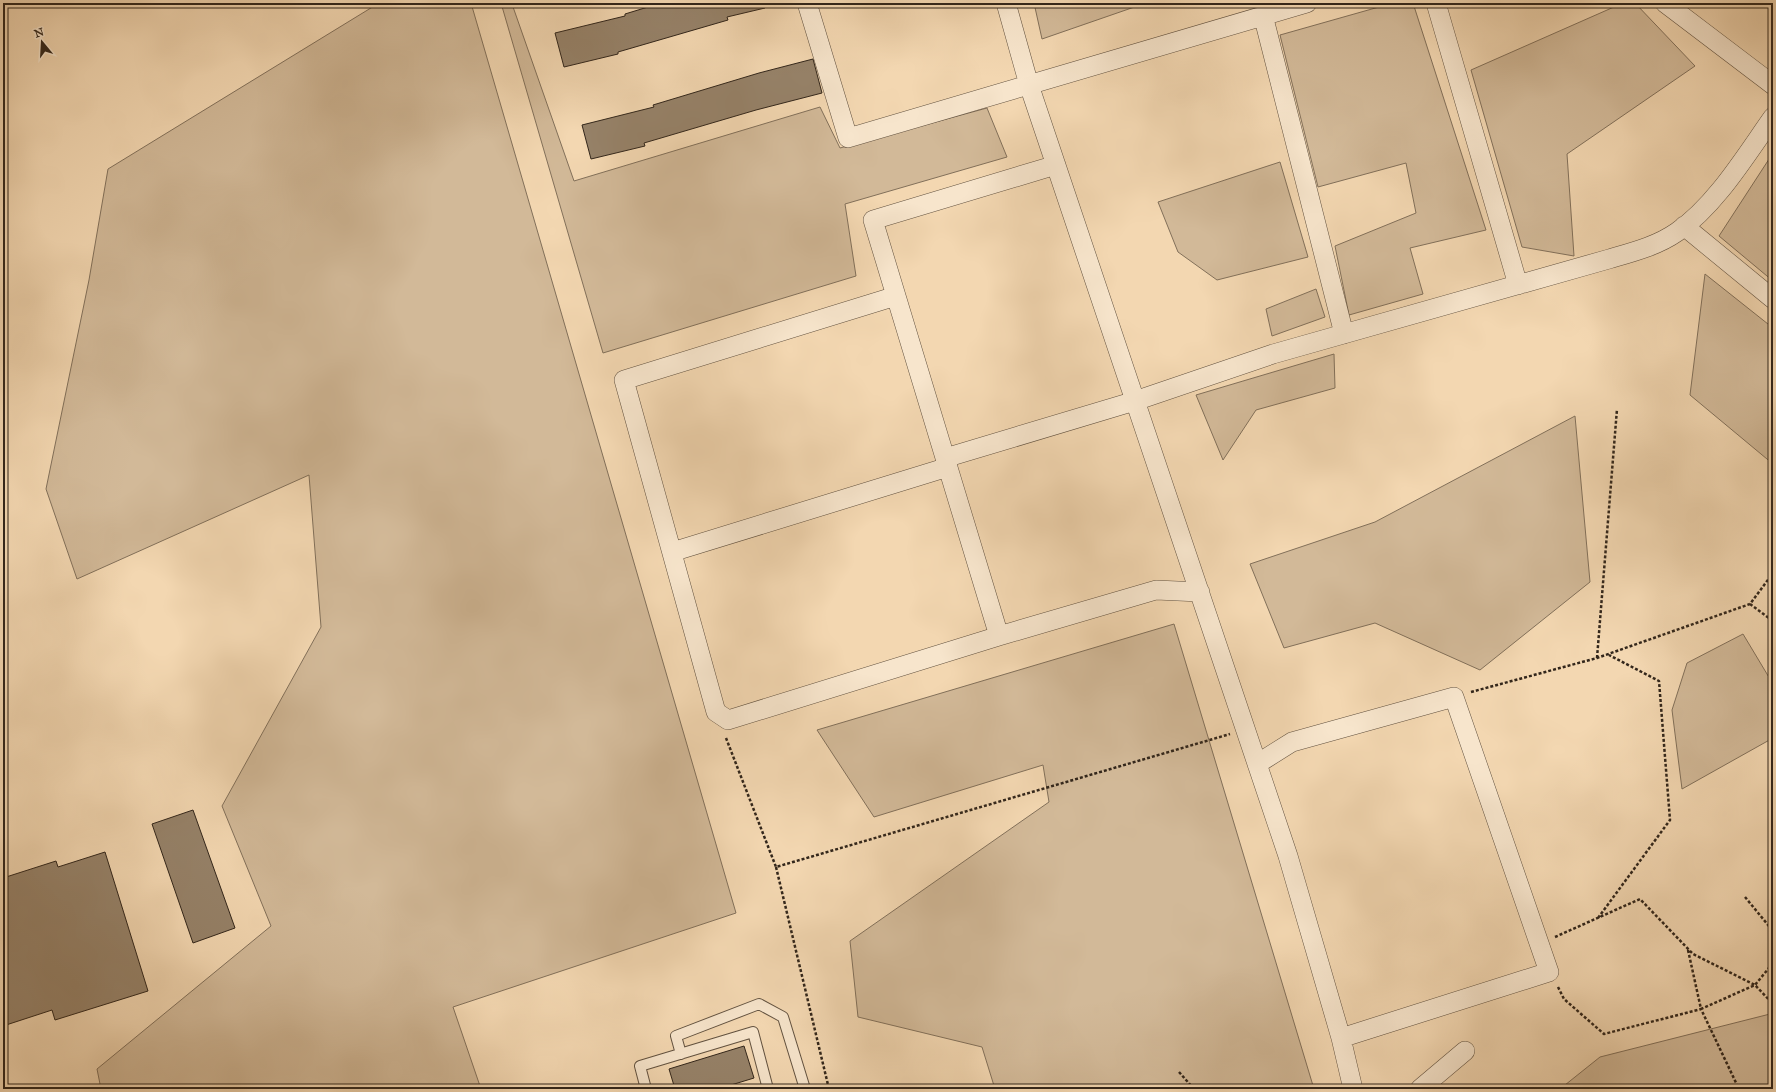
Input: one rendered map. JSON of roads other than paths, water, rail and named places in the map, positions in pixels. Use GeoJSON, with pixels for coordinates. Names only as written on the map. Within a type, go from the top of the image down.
{"type":"FeatureCollection","features":[{"type":"Feature","properties":{"kind":"street"},"geometry":{"type":"LineString","coordinates":[[807,3],[848,138],[1307,3]]}},
{"type":"Feature","properties":{"kind":"street"},"geometry":{"type":"LineString","coordinates":[[1006,3],[1029,85],[1288,856],[1341,1038],[1353,1089]]}},
{"type":"Feature","properties":{"kind":"street"},"geometry":{"type":"LineString","coordinates":[[1436,3],[1518,285]]}},
{"type":"Feature","properties":{"kind":"street"},"geometry":{"type":"LineString","coordinates":[[1665,3],[1773,85]]}},
{"type":"Feature","properties":{"kind":"street"},"geometry":{"type":"LineString","coordinates":[[1263,15],[1344,334]]}},
{"type":"Feature","properties":{"kind":"street"},"geometry":{"type":"LineString","coordinates":[[672,552],[1135,401],[1273,354],[1654,245],[1678,232],[1717,196],[1773,117]]}},
{"type":"Feature","properties":{"kind":"street"},"geometry":{"type":"LineString","coordinates":[[999,636],[873,220],[1056,166]]}},
{"type":"Feature","properties":{"kind":"street"},"geometry":{"type":"LineString","coordinates":[[1684,226],[1773,299]]}},
{"type":"Feature","properties":{"kind":"street"},"geometry":{"type":"LineString","coordinates":[[896,296],[624,380],[716,712],[728,720],[999,636],[1156,590],[1200,592]]}},
{"type":"Feature","properties":{"kind":"street"},"geometry":{"type":"LineString","coordinates":[[1258,764],[1292,742],[1454,697],[1549,972],[1341,1038]]}},
{"type":"Feature","properties":{"kind":"street"},"geometry":{"type":"LineString","coordinates":[[1420,1089],[1465,1051]]}},
{"type":"Feature","properties":{"kind":"lane"},"geometry":{"type":"LineString","coordinates":[[681,1054],[676,1036],[759,1004],[783,1017],[804,1089]]}},
{"type":"Feature","properties":{"kind":"lane"},"geometry":{"type":"LineString","coordinates":[[646,1089],[640,1066],[753,1032],[768,1089]]}}]}
